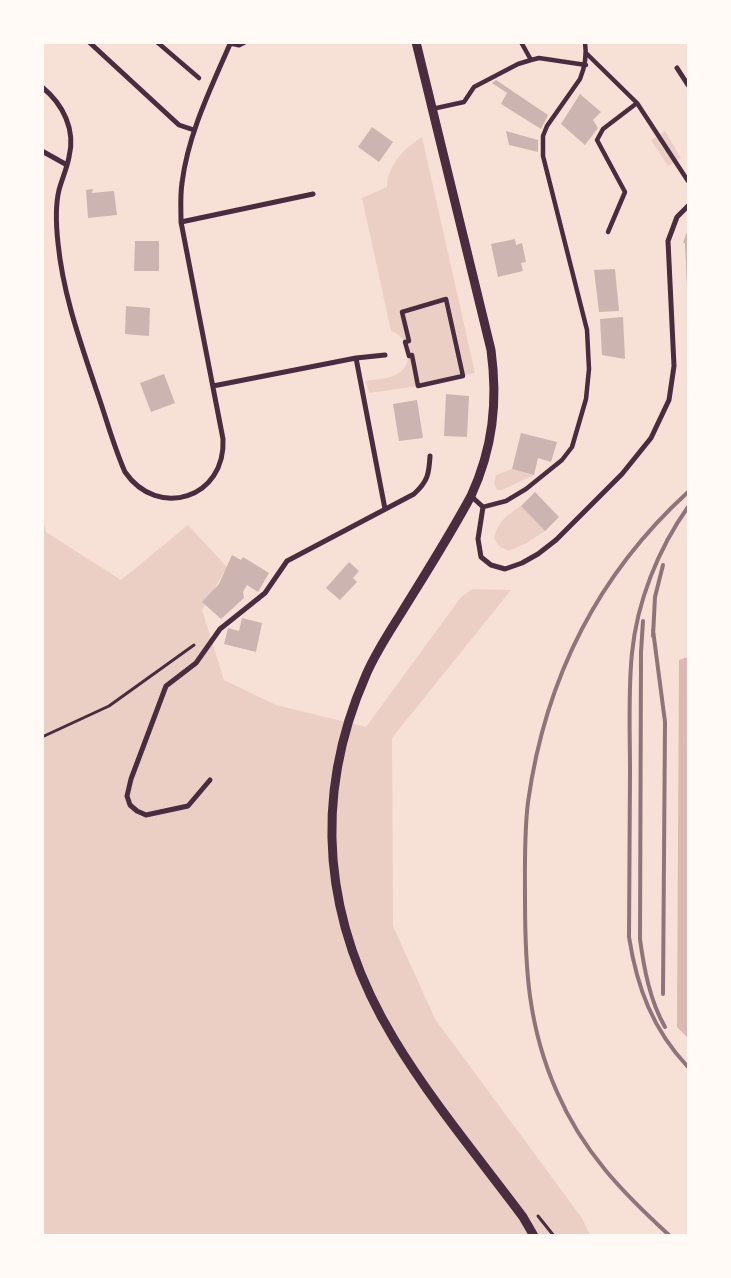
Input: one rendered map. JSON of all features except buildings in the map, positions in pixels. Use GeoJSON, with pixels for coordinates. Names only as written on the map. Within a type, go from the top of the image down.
{"type":"FeatureCollection","features":[{"type":"Feature","properties":{"kind":"street"},"geometry":{"type":"LineString","coordinates":[[89,42],[179,124],[194,130]]}},
{"type":"Feature","properties":{"kind":"street"},"geometry":{"type":"LineString","coordinates":[[157,42],[199,78]]}},
{"type":"Feature","properties":{"kind":"street"},"geometry":{"type":"LineString","coordinates":[[42,87],[56,101],[69,126],[71,146],[56,208],[58,243],[72,315],[118,453],[125,472],[139,488],[158,497],[180,498],[194,493],[207,485],[219,469],[222,459],[223,439],[181,222],[182,182],[194,130],[230,43],[239,45],[245,42]]}},
{"type":"Feature","properties":{"kind":"street"},"geometry":{"type":"LineString","coordinates":[[416,42],[486,325],[494,374],[495,400],[493,425],[487,454],[471,496],[367,672],[356,699],[346,728],[337,767],[332,812],[332,850],[336,886],[344,926],[359,970],[375,1003],[393,1037],[432,1097],[523,1216],[534,1236]]}},
{"type":"Feature","properties":{"kind":"street"},"geometry":{"type":"LineString","coordinates":[[521,42],[532,60]]}},
{"type":"Feature","properties":{"kind":"street"},"geometry":{"type":"LineString","coordinates":[[483,507],[506,501],[526,489],[562,460],[572,447],[586,398],[589,369],[588,330],[542,146],[547,126],[580,79],[586,65],[585,42]]}},
{"type":"Feature","properties":{"kind":"street"},"geometry":{"type":"LineString","coordinates":[[586,53],[637,103],[688,181]]}},
{"type":"Feature","properties":{"kind":"street"},"geometry":{"type":"LineString","coordinates":[[432,109],[464,102],[474,87],[518,64],[539,58],[586,65]]}},
{"type":"Feature","properties":{"kind":"street"},"geometry":{"type":"LineString","coordinates":[[676,68],[688,85]]}},
{"type":"Feature","properties":{"kind":"street"},"geometry":{"type":"LineString","coordinates":[[608,232],[625,192],[597,140],[603,129],[637,103]]}},
{"type":"Feature","properties":{"kind":"street"},"geometry":{"type":"LineString","coordinates":[[42,151],[67,165]]}},
{"type":"Feature","properties":{"kind":"street"},"geometry":{"type":"LineString","coordinates":[[181,222],[313,194]]}},
{"type":"Feature","properties":{"kind":"street"},"geometry":{"type":"LineString","coordinates":[[483,507],[478,539],[481,557],[491,566],[505,569],[522,563],[538,554],[556,540],[622,474],[651,438],[669,400],[674,366],[668,241],[678,217],[688,206]]}},
{"type":"Feature","properties":{"kind":"street"},"geometry":{"type":"LineString","coordinates":[[446,299],[463,376],[418,386],[412,355],[409,356],[405,342],[408,341],[402,312],[446,299]]}},
{"type":"Feature","properties":{"kind":"street"},"geometry":{"type":"LineString","coordinates":[[213,386],[385,354]]}},
{"type":"Feature","properties":{"kind":"street"},"geometry":{"type":"LineString","coordinates":[[356,358],[385,509]]}},
{"type":"Feature","properties":{"kind":"street"},"geometry":{"type":"LineString","coordinates":[[210,780],[188,806],[146,815],[130,805],[127,796],[131,779],[166,686],[196,663],[220,628],[265,593],[287,561],[414,494],[424,484],[429,471],[430,456]]}},
{"type":"Feature","properties":{"kind":"street"},"geometry":{"type":"LineString","coordinates":[[471,496],[483,507]]}},
{"type":"Feature","properties":{"kind":"path"},"geometry":{"type":"LineString","coordinates":[[42,737],[110,706],[200,642]]}},
{"type":"Feature","properties":{"kind":"path"},"geometry":{"type":"LineString","coordinates":[[534,1210],[554,1236]]}},
{"type":"Feature","properties":{"kind":"shaded area"},"geometry":{"type":"Polygon","coordinates":[[[665,131],[681,158],[668,166],[651,140],[665,131]]]}},
{"type":"Feature","properties":{"kind":"shaded area"},"geometry":{"type":"Polygon","coordinates":[[[422,137],[475,373],[418,386],[369,393],[366,381],[394,376],[403,370],[407,364],[408,351],[402,339],[391,331],[362,198],[387,187],[393,165],[409,146],[422,137]]]}},
{"type":"Feature","properties":{"kind":"shaded area"},"geometry":{"type":"Polygon","coordinates":[[[512,469],[534,475],[502,490],[497,490],[494,483],[496,475],[512,469]]]}},
{"type":"Feature","properties":{"kind":"shaded area"},"geometry":{"type":"Polygon","coordinates":[[[521,506],[545,531],[525,544],[508,551],[499,546],[494,538],[495,533],[503,519],[521,506]]]}},
{"type":"Feature","properties":{"kind":"shaded area"},"geometry":{"type":"Polygon","coordinates":[[[43,520],[46,532],[121,580],[188,525],[227,567],[202,610],[224,680],[276,705],[366,727],[461,597],[472,589],[511,590],[392,738],[393,926],[435,1019],[582,1218],[590,1235],[43,1235],[43,520]]]}},
{"type":"Feature","properties":{"kind":"shaded area"},"geometry":{"type":"Polygon","coordinates":[[[688,657],[688,1038],[677,1027],[679,660],[688,657]]]}},
{"type":"Feature","properties":{"kind":"railway"},"geometry":{"type":"LineString","coordinates":[[670,1236],[605,1170],[567,1114],[547,1068],[534,1021],[527,973],[525,838],[528,802],[536,757],[547,714],[562,673],[580,633],[602,595],[627,558],[656,524],[688,492]]}},
{"type":"Feature","properties":{"kind":"railway"},"geometry":{"type":"LineString","coordinates":[[688,507],[658,558],[644,595],[632,653],[630,697],[629,937],[632,956],[648,1007],[665,1038],[688,1067]]}},
{"type":"Feature","properties":{"kind":"railway"},"geometry":{"type":"LineString","coordinates":[[653,636],[655,597],[663,565]]}},
{"type":"Feature","properties":{"kind":"railway"},"geometry":{"type":"LineString","coordinates":[[643,621],[641,652],[640,939],[648,984],[655,1006],[665,1027]]}},
{"type":"Feature","properties":{"kind":"railway"},"geometry":{"type":"LineString","coordinates":[[653,630],[665,722],[663,994]]}}]}
